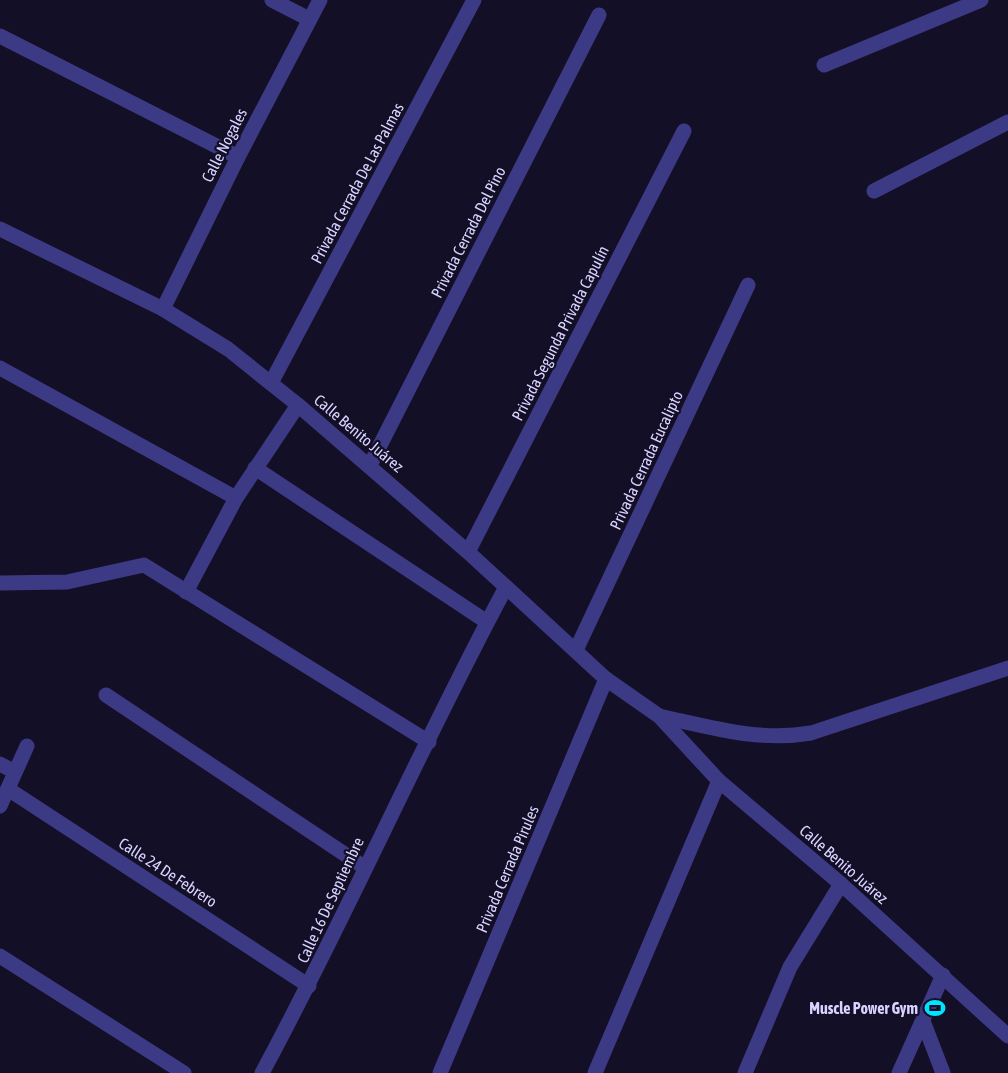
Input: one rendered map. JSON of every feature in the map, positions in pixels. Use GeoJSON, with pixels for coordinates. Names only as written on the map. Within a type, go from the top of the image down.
{"type":"FeatureCollection","features":[{"type":"Feature","properties":{"kind":"street"},"geometry":{"type":"LineString","coordinates":[[272,0],[309,19]]}},
{"type":"Feature","properties":{"kind":"street","name":"Calle Nogales"},"geometry":{"type":"LineString","coordinates":[[164,309],[238,157],[320,0]]}},
{"type":"Feature","properties":{"kind":"street","name":"Privada Cerrada De Las Palmas"},"geometry":{"type":"LineString","coordinates":[[271,383],[474,0]]}},
{"type":"Feature","properties":{"kind":"street"},"geometry":{"type":"LineString","coordinates":[[824,65],[981,0]]}},
{"type":"Feature","properties":{"kind":"street","name":"Privada Cerrada Del Pino"},"geometry":{"type":"LineString","coordinates":[[370,465],[598,15]]}},
{"type":"Feature","properties":{"kind":"street"},"geometry":{"type":"LineString","coordinates":[[0,36],[238,157]]}},
{"type":"Feature","properties":{"kind":"street"},"geometry":{"type":"LineString","coordinates":[[874,191],[1008,122]]}},
{"type":"Feature","properties":{"kind":"street","name":"Privada Segunda Privada Capulín"},"geometry":{"type":"LineString","coordinates":[[468,552],[684,131]]}},
{"type":"Feature","properties":{"kind":"street","name":"Calle Benito Juárez"},"geometry":{"type":"LineString","coordinates":[[0,229],[164,309],[228,350],[271,383],[370,465],[606,679],[658,716],[719,781],[841,884],[1008,1036]]}},
{"type":"Feature","properties":{"kind":"street","name":"Privada Cerrada Eucalipto"},"geometry":{"type":"LineString","coordinates":[[576,650],[748,285]]}},
{"type":"Feature","properties":{"kind":"street"},"geometry":{"type":"LineString","coordinates":[[0,368],[236,498]]}},
{"type":"Feature","properties":{"kind":"street"},"geometry":{"type":"LineString","coordinates":[[186,592],[236,498],[298,405]]}},
{"type":"Feature","properties":{"kind":"street"},"geometry":{"type":"LineString","coordinates":[[255,468],[487,622]]}},
{"type":"Feature","properties":{"kind":"street"},"geometry":{"type":"LineString","coordinates":[[0,583],[67,582],[144,565],[429,742]]}},
{"type":"Feature","properties":{"kind":"street","name":"Calle 16 De Septiembre"},"geometry":{"type":"LineString","coordinates":[[262,1073],[309,986],[364,867],[506,587]]}},
{"type":"Feature","properties":{"kind":"street","name":"Calle Benito Juárez"},"geometry":{"type":"LineString","coordinates":[[658,716],[758,737],[783,737],[821,729],[1008,668]]}},
{"type":"Feature","properties":{"kind":"street","name":"Privada Cerrada Pirules"},"geometry":{"type":"LineString","coordinates":[[440,1073],[606,679]]}},
{"type":"Feature","properties":{"kind":"street"},"geometry":{"type":"LineString","coordinates":[[106,695],[364,867]]}},
{"type":"Feature","properties":{"kind":"street"},"geometry":{"type":"LineString","coordinates":[[0,806],[27,746]]}},
{"type":"Feature","properties":{"kind":"street"},"geometry":{"type":"LineString","coordinates":[[0,764],[15,772]]}},
{"type":"Feature","properties":{"kind":"street"},"geometry":{"type":"LineString","coordinates":[[595,1073],[719,781]]}},
{"type":"Feature","properties":{"kind":"street","name":"Calle 24 De Febrero"},"geometry":{"type":"LineString","coordinates":[[8,789],[309,986]]}},
{"type":"Feature","properties":{"kind":"street"},"geometry":{"type":"LineString","coordinates":[[745,1073],[790,967],[841,884]]}},
{"type":"Feature","properties":{"kind":"street"},"geometry":{"type":"LineString","coordinates":[[0,956],[184,1073]]}},
{"type":"Feature","properties":{"kind":"street"},"geometry":{"type":"LineString","coordinates":[[899,1073],[943,975]]}},
{"type":"Feature","properties":{"kind":"street"},"geometry":{"type":"LineString","coordinates":[[923,1021],[943,1073]]}},
{"type":"Feature","properties":{"kind":"place","name":"Muscle Power Gym"},"geometry":{"type":"Point","coordinates":[935,1008]}}]}
